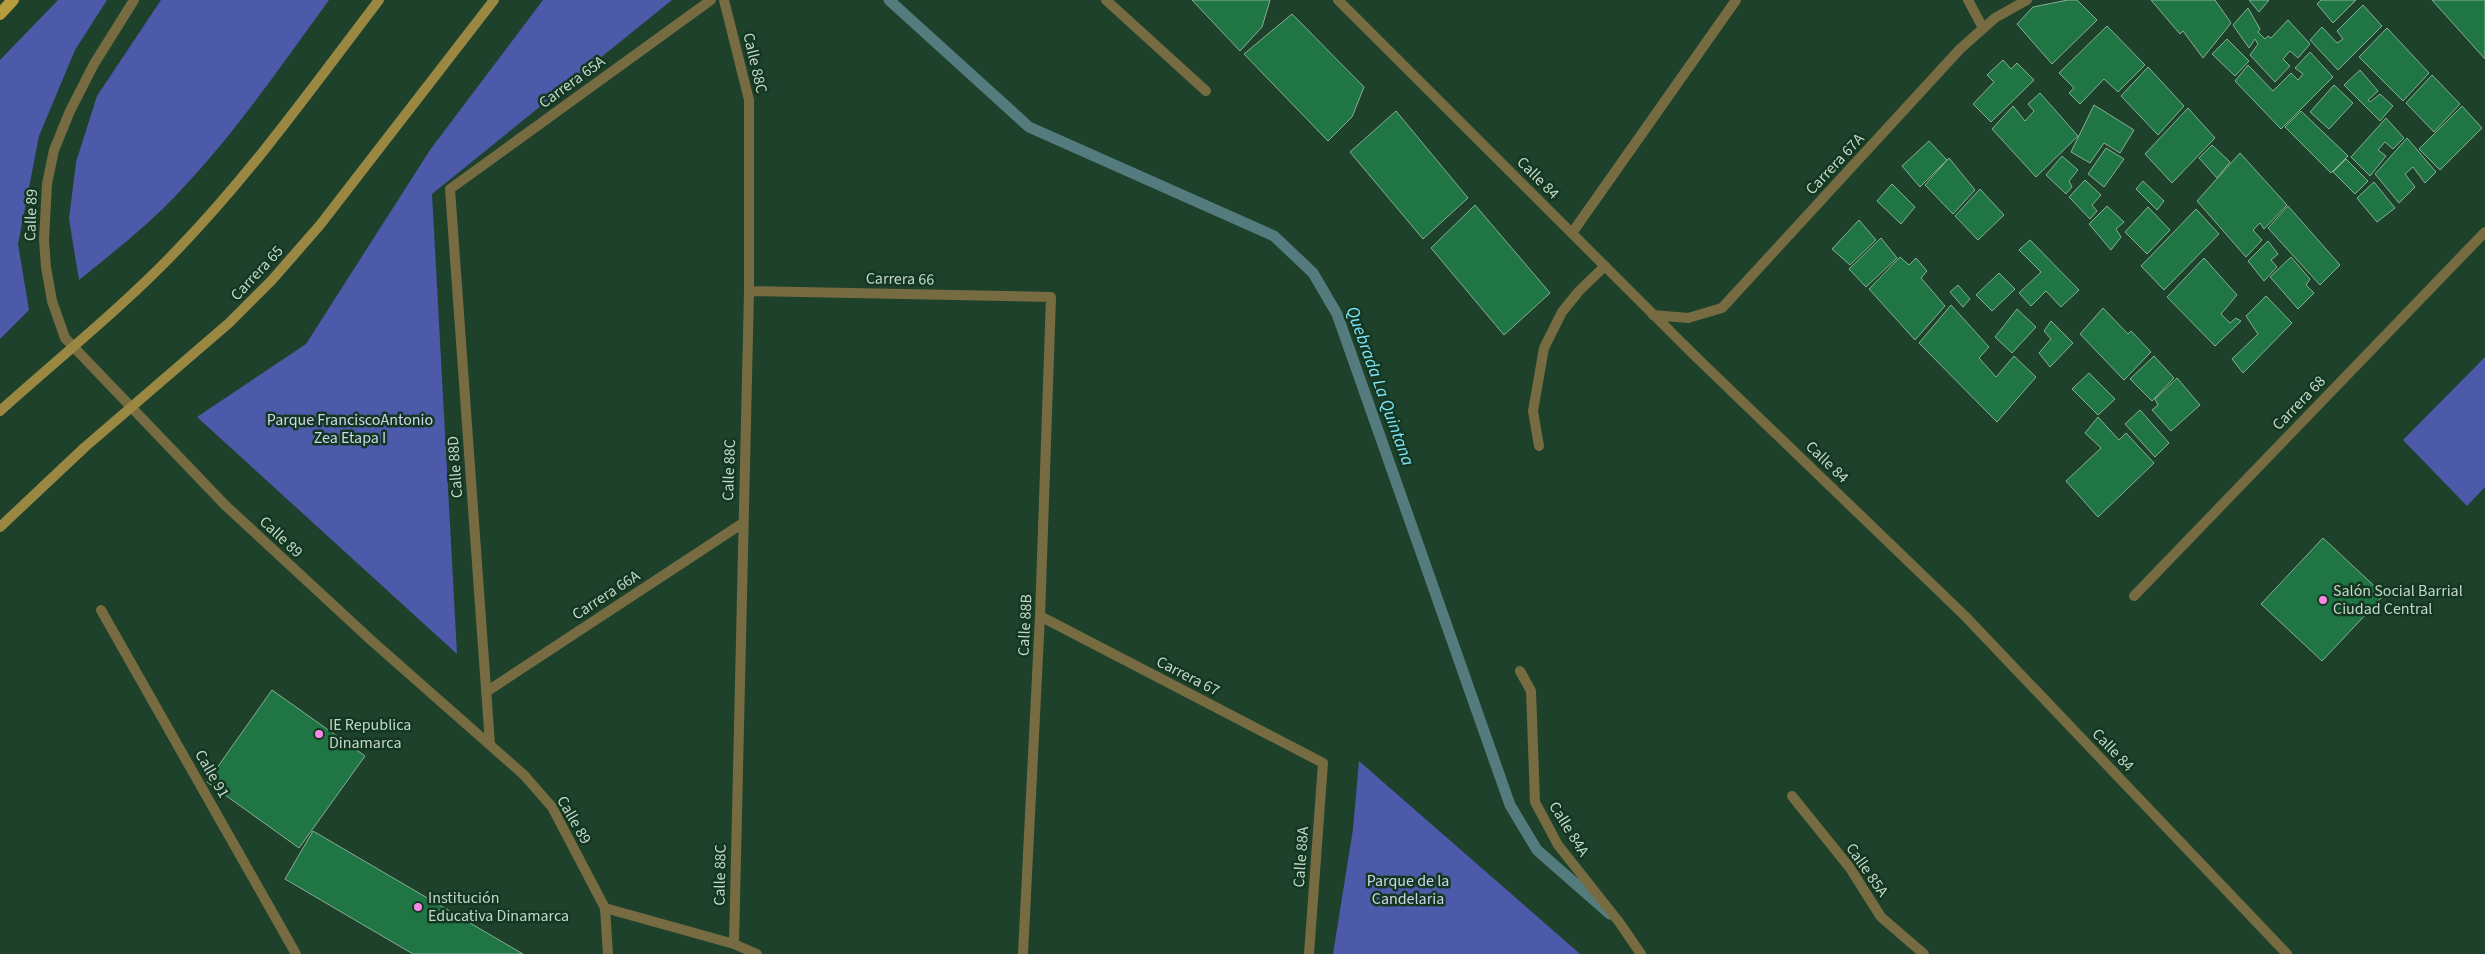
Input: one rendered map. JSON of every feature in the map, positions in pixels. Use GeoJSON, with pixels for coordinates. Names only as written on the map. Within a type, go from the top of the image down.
{"type":"FeatureCollection","features":[{"type":"Feature","properties":{"kind":"main road"},"geometry":{"type":"LineString","coordinates":[[0,14],[13,0]]}},
{"type":"Feature","properties":{"kind":"main road"},"geometry":{"type":"LineString","coordinates":[[0,411],[152,276],[214,209],[291,116],[379,0]]}},
{"type":"Feature","properties":{"kind":"main road","name":"Carrera 65"},"geometry":{"type":"LineString","coordinates":[[0,527],[43,485],[229,323],[308,239],[494,0]]}},
{"type":"Feature","properties":{"kind":"street","name":"Calle 89"},"geometry":{"type":"LineString","coordinates":[[134,0],[94,64],[70,111],[54,150],[47,184],[44,240],[46,266],[59,324],[65,338],[225,505],[372,641],[524,775],[552,807],[605,908]]}},
{"type":"Feature","properties":{"kind":"street","name":"Carrera 65A"},"geometry":{"type":"LineString","coordinates":[[450,189],[711,0]]}},
{"type":"Feature","properties":{"kind":"street","name":"Calle 88C"},"geometry":{"type":"LineString","coordinates":[[724,0],[749,100],[749,291],[734,944]]}},
{"type":"Feature","properties":{"kind":"street"},"geometry":{"type":"LineString","coordinates":[[1106,0],[1206,91]]}},
{"type":"Feature","properties":{"kind":"street","name":"Calle 84"},"geometry":{"type":"LineString","coordinates":[[1338,0],[1653,315],[1965,616],[2286,954]]}},
{"type":"Feature","properties":{"kind":"street"},"geometry":{"type":"LineString","coordinates":[[1572,233],[1736,0]]}},
{"type":"Feature","properties":{"kind":"street"},"geometry":{"type":"LineString","coordinates":[[1968,0],[1983,28]]}},
{"type":"Feature","properties":{"kind":"street","name":"Carrera 67A"},"geometry":{"type":"LineString","coordinates":[[1653,315],[1688,318],[1722,308],[1960,49],[1995,18],[2027,0]]}},
{"type":"Feature","properties":{"kind":"street","name":"Calle 88D"},"geometry":{"type":"LineString","coordinates":[[450,189],[490,744]]}},
{"type":"Feature","properties":{"kind":"street","name":"Carrera 68"},"geometry":{"type":"LineString","coordinates":[[2134,596],[2485,232]]}},
{"type":"Feature","properties":{"kind":"street"},"geometry":{"type":"LineString","coordinates":[[1539,446],[1533,412],[1544,348],[1562,312],[1579,291],[1604,266]]}},
{"type":"Feature","properties":{"kind":"street","name":"Carrera 66"},"geometry":{"type":"LineString","coordinates":[[749,291],[1051,297]]}},
{"type":"Feature","properties":{"kind":"street","name":"Calle 88B"},"geometry":{"type":"LineString","coordinates":[[1023,954],[1040,616],[1051,297]]}},
{"type":"Feature","properties":{"kind":"street","name":"Carrera 66A"},"geometry":{"type":"LineString","coordinates":[[486,692],[743,523]]}},
{"type":"Feature","properties":{"kind":"street","name":"Calle 91"},"geometry":{"type":"LineString","coordinates":[[101,610],[296,954]]}},
{"type":"Feature","properties":{"kind":"street","name":"Carrera 67"},"geometry":{"type":"LineString","coordinates":[[1040,616],[1323,763]]}},
{"type":"Feature","properties":{"kind":"street","name":"Calle 84A"},"geometry":{"type":"LineString","coordinates":[[1520,671],[1531,691],[1535,802],[1558,846],[1619,922],[1641,954]]}},
{"type":"Feature","properties":{"kind":"street","name":"Calle 88A"},"geometry":{"type":"LineString","coordinates":[[1309,954],[1323,763]]}},
{"type":"Feature","properties":{"kind":"street","name":"Calle 85A"},"geometry":{"type":"LineString","coordinates":[[1792,796],[1850,868],[1881,917],[1924,954]]}},
{"type":"Feature","properties":{"kind":"street"},"geometry":{"type":"LineString","coordinates":[[608,954],[605,908],[734,944],[757,954]]}},
{"type":"Feature","properties":{"kind":"green space"},"geometry":{"type":"Polygon","coordinates":[[[58,0],[107,0],[75,50],[39,136],[18,244],[29,310],[0,339],[0,60],[58,0]]]}},
{"type":"Feature","properties":{"kind":"green space"},"geometry":{"type":"Polygon","coordinates":[[[161,0],[329,0],[258,97],[202,167],[145,225],[79,280],[69,219],[76,162],[97,96],[161,0]]]}},
{"type":"Feature","properties":{"kind":"green space","name":"Parque FranciscoAntonio Zea Etapa I"},"geometry":{"type":"Polygon","coordinates":[[[543,0],[672,0],[432,194],[457,654],[197,417],[306,344],[430,150],[543,0]]]}},
{"type":"Feature","properties":{"kind":"green space"},"geometry":{"type":"Polygon","coordinates":[[[2485,357],[2485,487],[2467,506],[2403,440],[2485,357]]]}},
{"type":"Feature","properties":{"kind":"green space","name":"Parque de la Candelaria"},"geometry":{"type":"Polygon","coordinates":[[[1359,761],[1580,954],[1333,954],[1353,829],[1359,761]]]}},
{"type":"Feature","properties":{"kind":"building"},"geometry":{"type":"Polygon","coordinates":[[[1192,0],[1270,0],[1262,27],[1240,51],[1192,0]]]}},
{"type":"Feature","properties":{"kind":"building"},"geometry":{"type":"Polygon","coordinates":[[[2077,0],[2097,20],[2052,64],[2017,24],[2033,7],[2077,0]]]}},
{"type":"Feature","properties":{"kind":"building"},"geometry":{"type":"Polygon","coordinates":[[[2151,0],[2215,0],[2231,23],[2203,58],[2183,31],[2180,34],[2151,0]]]}},
{"type":"Feature","properties":{"kind":"building"},"geometry":{"type":"Polygon","coordinates":[[[2249,0],[2269,0],[2259,12],[2249,0]]]}},
{"type":"Feature","properties":{"kind":"building"},"geometry":{"type":"Polygon","coordinates":[[[2321,0],[2356,0],[2333,23],[2317,4],[2321,0]]]}},
{"type":"Feature","properties":{"kind":"building"},"geometry":{"type":"Polygon","coordinates":[[[2432,0],[2485,0],[2485,59],[2432,0]]]}},
{"type":"Feature","properties":{"kind":"building"},"geometry":{"type":"Polygon","coordinates":[[[2363,5],[2382,26],[2338,70],[2310,40],[2322,27],[2337,43],[2343,39],[2337,31],[2363,5]]]}},
{"type":"Feature","properties":{"kind":"building"},"geometry":{"type":"Polygon","coordinates":[[[2248,8],[2260,29],[2258,32],[2265,39],[2268,36],[2271,38],[2288,20],[2310,44],[2298,58],[2290,51],[2283,59],[2290,66],[2275,82],[2250,55],[2258,44],[2255,39],[2249,48],[2233,25],[2248,8]]]}},
{"type":"Feature","properties":{"kind":"building"},"geometry":{"type":"Polygon","coordinates":[[[1292,14],[1364,87],[1352,117],[1328,141],[1244,54],[1292,14]]]}},
{"type":"Feature","properties":{"kind":"building"},"geometry":{"type":"Polygon","coordinates":[[[2107,26],[2145,65],[2118,92],[2104,79],[2080,104],[2069,93],[2074,88],[2059,73],[2107,26]]]}},
{"type":"Feature","properties":{"kind":"building"},"geometry":{"type":"Polygon","coordinates":[[[2387,28],[2429,73],[2403,101],[2359,57],[2387,28]]]}},
{"type":"Feature","properties":{"kind":"building"},"geometry":{"type":"Polygon","coordinates":[[[2227,39],[2249,61],[2235,76],[2212,54],[2227,39]]]}},
{"type":"Feature","properties":{"kind":"building"},"geometry":{"type":"Polygon","coordinates":[[[2310,52],[2333,77],[2281,129],[2235,81],[2248,65],[2273,91],[2291,73],[2298,80],[2303,74],[2295,68],[2310,52]]]}},
{"type":"Feature","properties":{"kind":"building"},"geometry":{"type":"Polygon","coordinates":[[[2003,60],[2011,69],[2017,63],[2034,80],[1991,122],[1973,104],[1994,82],[1987,75],[2003,60]]]}},
{"type":"Feature","properties":{"kind":"building"},"geometry":{"type":"Polygon","coordinates":[[[2148,67],[2184,106],[2158,135],[2121,96],[2148,67]]]}},
{"type":"Feature","properties":{"kind":"building"},"geometry":{"type":"Polygon","coordinates":[[[2360,70],[2378,91],[2368,100],[2370,102],[2380,94],[2393,106],[2380,121],[2344,85],[2360,70]]]}},
{"type":"Feature","properties":{"kind":"building"},"geometry":{"type":"Polygon","coordinates":[[[2432,75],[2460,104],[2434,132],[2406,103],[2432,75]]]}},
{"type":"Feature","properties":{"kind":"building"},"geometry":{"type":"Polygon","coordinates":[[[2334,85],[2353,103],[2329,129],[2310,112],[2334,85]]]}},
{"type":"Feature","properties":{"kind":"building"},"geometry":{"type":"Polygon","coordinates":[[[2040,93],[2078,136],[2036,177],[1992,129],[2013,106],[2025,121],[2034,111],[2028,104],[2040,93]]]}},
{"type":"Feature","properties":{"kind":"building"},"geometry":{"type":"Polygon","coordinates":[[[2094,105],[2134,130],[2120,153],[2104,143],[2090,163],[2071,152],[2094,105]]]}},
{"type":"Feature","properties":{"kind":"building"},"geometry":{"type":"Polygon","coordinates":[[[2462,106],[2482,128],[2440,170],[2419,149],[2462,106]]]}},
{"type":"Feature","properties":{"kind":"building"},"geometry":{"type":"Polygon","coordinates":[[[2188,108],[2215,138],[2172,183],[2145,154],[2188,108]]]}},
{"type":"Feature","properties":{"kind":"building"},"geometry":{"type":"Polygon","coordinates":[[[1396,111],[1468,198],[1423,239],[1350,152],[1396,111]]]}},
{"type":"Feature","properties":{"kind":"building"},"geometry":{"type":"Polygon","coordinates":[[[2301,111],[2348,156],[2331,173],[2285,127],[2301,111]]]}},
{"type":"Feature","properties":{"kind":"building"},"geometry":{"type":"Polygon","coordinates":[[[2386,118],[2404,138],[2393,149],[2385,142],[2378,150],[2386,156],[2370,176],[2351,157],[2386,118]]]}},
{"type":"Feature","properties":{"kind":"building"},"geometry":{"type":"Polygon","coordinates":[[[2407,138],[2436,172],[2425,183],[2413,167],[2405,174],[2415,187],[2399,203],[2375,174],[2407,138]]]}},
{"type":"Feature","properties":{"kind":"building"},"geometry":{"type":"Polygon","coordinates":[[[1929,141],[1947,160],[1920,187],[1902,166],[1929,141]]]}},
{"type":"Feature","properties":{"kind":"building"},"geometry":{"type":"Polygon","coordinates":[[[2212,145],[2230,162],[2217,178],[2199,158],[2212,145]]]}},
{"type":"Feature","properties":{"kind":"building"},"geometry":{"type":"Polygon","coordinates":[[[2106,148],[2124,159],[2104,187],[2088,174],[2106,148]]]}},
{"type":"Feature","properties":{"kind":"building"},"geometry":{"type":"Polygon","coordinates":[[[2240,153],[2287,205],[2264,229],[2260,223],[2253,230],[2262,240],[2246,257],[2197,201],[2240,153]]]}},
{"type":"Feature","properties":{"kind":"building"},"geometry":{"type":"Polygon","coordinates":[[[2062,156],[2078,170],[2069,181],[2072,187],[2066,194],[2046,175],[2062,156]]]}},
{"type":"Feature","properties":{"kind":"building"},"geometry":{"type":"Polygon","coordinates":[[[1949,158],[1975,190],[1953,214],[1925,185],[1949,158]]]}},
{"type":"Feature","properties":{"kind":"building"},"geometry":{"type":"Polygon","coordinates":[[[2346,159],[2368,181],[2355,194],[2333,172],[2346,159]]]}},
{"type":"Feature","properties":{"kind":"building"},"geometry":{"type":"Polygon","coordinates":[[[2085,180],[2101,195],[2092,205],[2097,211],[2090,219],[2069,197],[2085,180]]]}},
{"type":"Feature","properties":{"kind":"building"},"geometry":{"type":"Polygon","coordinates":[[[2143,181],[2164,201],[2157,210],[2136,189],[2143,181]]]}},
{"type":"Feature","properties":{"kind":"building"},"geometry":{"type":"Polygon","coordinates":[[[2374,182],[2395,208],[2377,222],[2357,198],[2374,182]]]}},
{"type":"Feature","properties":{"kind":"building"},"geometry":{"type":"Polygon","coordinates":[[[1892,184],[1915,207],[1901,224],[1877,201],[1892,184]]]}},
{"type":"Feature","properties":{"kind":"building"},"geometry":{"type":"Polygon","coordinates":[[[1980,189],[2004,215],[1978,240],[1955,216],[1980,189]]]}},
{"type":"Feature","properties":{"kind":"building"},"geometry":{"type":"Polygon","coordinates":[[[1475,205],[1550,293],[1504,335],[1431,248],[1475,205]]]}},
{"type":"Feature","properties":{"kind":"building"},"geometry":{"type":"Polygon","coordinates":[[[2107,206],[2124,222],[2116,229],[2121,237],[2111,250],[2089,224],[2107,206]]]}},
{"type":"Feature","properties":{"kind":"building"},"geometry":{"type":"Polygon","coordinates":[[[2288,206],[2340,265],[2320,285],[2268,228],[2288,206]]]}},
{"type":"Feature","properties":{"kind":"building"},"geometry":{"type":"Polygon","coordinates":[[[2148,207],[2170,230],[2147,254],[2125,232],[2148,207]]]}},
{"type":"Feature","properties":{"kind":"building"},"geometry":{"type":"Polygon","coordinates":[[[2196,209],[2219,234],[2164,290],[2141,266],[2196,209]]]}},
{"type":"Feature","properties":{"kind":"building"},"geometry":{"type":"Polygon","coordinates":[[[1859,220],[1876,240],[1850,265],[1832,249],[1859,220]]]}},
{"type":"Feature","properties":{"kind":"building"},"geometry":{"type":"Polygon","coordinates":[[[1881,238],[1897,258],[1866,287],[1849,269],[1881,238]]]}},
{"type":"Feature","properties":{"kind":"building"},"geometry":{"type":"Polygon","coordinates":[[[2030,240],[2079,290],[2061,307],[2046,291],[2031,306],[2019,293],[2041,272],[2019,250],[2030,240]]]}},
{"type":"Feature","properties":{"kind":"building"},"geometry":{"type":"Polygon","coordinates":[[[2268,241],[2278,254],[2271,260],[2277,267],[2264,281],[2248,261],[2268,241]]]}},
{"type":"Feature","properties":{"kind":"building"},"geometry":{"type":"Polygon","coordinates":[[[1900,257],[1909,265],[1916,258],[1927,271],[1921,278],[1945,306],[1915,340],[1869,289],[1900,257]]]}},
{"type":"Feature","properties":{"kind":"building"},"geometry":{"type":"Polygon","coordinates":[[[2291,257],[2310,279],[2306,285],[2314,293],[2298,309],[2270,277],[2291,257]]]}},
{"type":"Feature","properties":{"kind":"building"},"geometry":{"type":"Polygon","coordinates":[[[2204,258],[2237,295],[2221,314],[2230,323],[2236,318],[2241,321],[2215,346],[2167,297],[2204,258]]]}},
{"type":"Feature","properties":{"kind":"building"},"geometry":{"type":"Polygon","coordinates":[[[1999,273],[2015,289],[1992,311],[1976,295],[1999,273]]]}},
{"type":"Feature","properties":{"kind":"building"},"geometry":{"type":"Polygon","coordinates":[[[1958,285],[1970,299],[1963,307],[1950,292],[1958,285]]]}},
{"type":"Feature","properties":{"kind":"building"},"geometry":{"type":"Polygon","coordinates":[[[2266,296],[2292,323],[2243,373],[2232,359],[2258,334],[2246,316],[2266,296]]]}},
{"type":"Feature","properties":{"kind":"building"},"geometry":{"type":"Polygon","coordinates":[[[1951,305],[1989,347],[1979,358],[1996,377],[2014,356],[2036,377],[1997,422],[1919,343],[1951,305]]]}},
{"type":"Feature","properties":{"kind":"building"},"geometry":{"type":"Polygon","coordinates":[[[2103,308],[2128,334],[2131,331],[2151,352],[2124,380],[2080,334],[2103,308]]]}},
{"type":"Feature","properties":{"kind":"building"},"geometry":{"type":"Polygon","coordinates":[[[2017,309],[2036,327],[2012,353],[1995,337],[2017,309]]]}},
{"type":"Feature","properties":{"kind":"building"},"geometry":{"type":"Polygon","coordinates":[[[2051,321],[2073,343],[2050,367],[2039,353],[2051,339],[2044,331],[2051,321]]]}},
{"type":"Feature","properties":{"kind":"building"},"geometry":{"type":"Polygon","coordinates":[[[2154,356],[2174,378],[2152,401],[2130,379],[2154,356]]]}},
{"type":"Feature","properties":{"kind":"building"},"geometry":{"type":"Polygon","coordinates":[[[2089,373],[2115,399],[2098,415],[2072,389],[2089,373]]]}},
{"type":"Feature","properties":{"kind":"building"},"geometry":{"type":"Polygon","coordinates":[[[2177,378],[2200,405],[2171,431],[2152,410],[2158,405],[2155,399],[2177,378]]]}},
{"type":"Feature","properties":{"kind":"building"},"geometry":{"type":"Polygon","coordinates":[[[2140,410],[2169,443],[2155,457],[2125,424],[2140,410]]]}},
{"type":"Feature","properties":{"kind":"building"},"geometry":{"type":"Polygon","coordinates":[[[2098,417],[2119,440],[2126,433],[2154,463],[2098,517],[2066,481],[2101,448],[2085,433],[2098,417]]]}},
{"type":"Feature","properties":{"kind":"building","name":"Salón Social Barrial Ciudad Central"},"geometry":{"type":"Polygon","coordinates":[[[2323,538],[2384,595],[2322,661],[2261,604],[2323,538]]]}},
{"type":"Feature","properties":{"kind":"building"},"geometry":{"type":"Polygon","coordinates":[[[272,690],[365,756],[299,848],[207,782],[272,690]]]}},
{"type":"Feature","properties":{"kind":"building"},"geometry":{"type":"Polygon","coordinates":[[[313,831],[523,954],[413,954],[285,879],[313,831]]]}},
{"type":"Feature","properties":{"kind":"waterway","name":"Quebrada La Quintana"},"geometry":{"type":"LineString","coordinates":[[889,0],[1029,127],[1274,236],[1313,273],[1337,314],[1510,805],[1537,850],[1610,914]]}},
{"type":"Feature","properties":{"kind":"place","name":"Salón Social Barrial Ciudad Central"},"geometry":{"type":"Point","coordinates":[2323,600]}},
{"type":"Feature","properties":{"kind":"place","name":"IE Republica Dinamarca"},"geometry":{"type":"Point","coordinates":[319,734]}},
{"type":"Feature","properties":{"kind":"place","name":"Institución Educativa Dinamarca"},"geometry":{"type":"Point","coordinates":[418,907]}}]}
